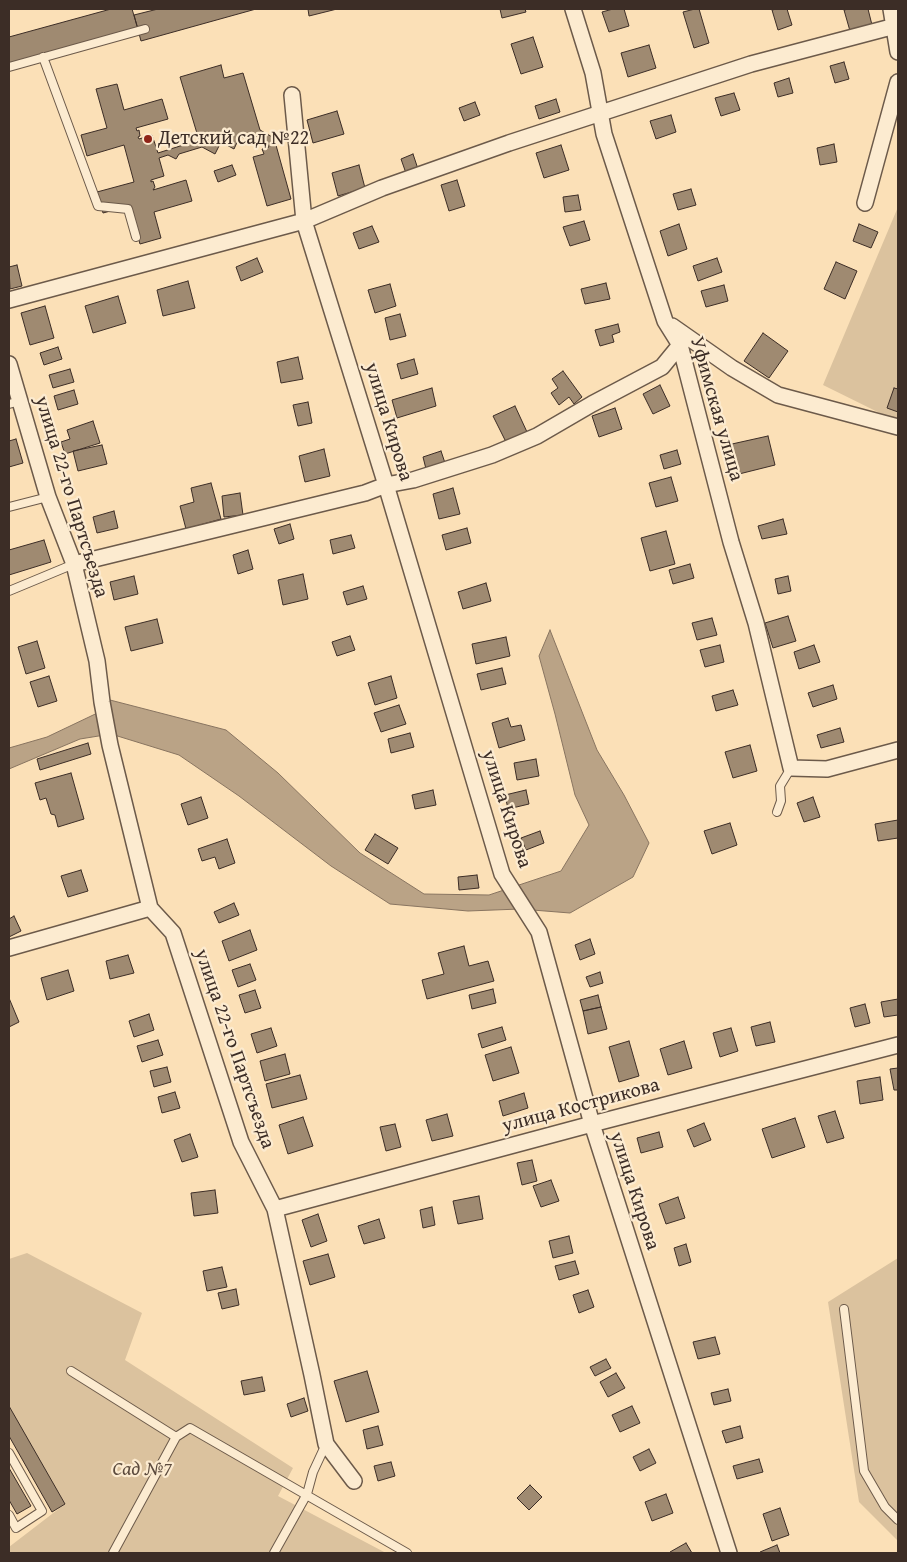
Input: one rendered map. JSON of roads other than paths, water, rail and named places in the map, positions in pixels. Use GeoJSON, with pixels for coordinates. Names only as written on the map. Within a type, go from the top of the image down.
{"type":"FeatureCollection","features":[{"type":"Feature","properties":{"kind":"street","name":"Уфимская улица"},"geometry":{"type":"LineString","coordinates":[[573,9],[593,73],[604,134],[666,321],[680,345],[731,542],[756,623],[791,768]]}},
{"type":"Feature","properties":{"kind":"street"},"geometry":{"type":"LineString","coordinates":[[891,9],[898,52]]}},
{"type":"Feature","properties":{"kind":"street"},"geometry":{"type":"LineString","coordinates":[[9,300],[304,221],[382,188],[445,165],[751,64],[895,26]]}},
{"type":"Feature","properties":{"kind":"street"},"geometry":{"type":"LineString","coordinates":[[865,203],[898,82]]}},
{"type":"Feature","properties":{"kind":"street","name":"улица Кирова"},"geometry":{"type":"LineString","coordinates":[[292,94],[304,221],[386,485],[502,874],[539,932],[592,1124],[729,1553]]}},
{"type":"Feature","properties":{"kind":"street"},"geometry":{"type":"LineString","coordinates":[[666,321],[732,368],[778,395],[898,428]]}},
{"type":"Feature","properties":{"kind":"street"},"geometry":{"type":"LineString","coordinates":[[74,564],[365,493],[386,485],[413,480],[492,455],[538,436],[592,404],[662,367],[680,345]]}},
{"type":"Feature","properties":{"kind":"street","name":"улица 22-го Партсъезда"},"geometry":{"type":"LineString","coordinates":[[9,364],[14,403],[74,564],[96,661],[110,745],[150,908],[173,933],[241,1142],[275,1209],[326,1444],[354,1481]]}},
{"type":"Feature","properties":{"kind":"street"},"geometry":{"type":"LineString","coordinates":[[791,768],[827,769],[898,750]]}},
{"type":"Feature","properties":{"kind":"street"},"geometry":{"type":"LineString","coordinates":[[9,948],[150,908]]}},
{"type":"Feature","properties":{"kind":"street","name":"улица Кострикова"},"geometry":{"type":"LineString","coordinates":[[275,1209],[592,1124],[898,1046]]}},
{"type":"Feature","properties":{"kind":"lane"},"geometry":{"type":"LineString","coordinates":[[9,67],[145,29]]}},
{"type":"Feature","properties":{"kind":"lane"},"geometry":{"type":"LineString","coordinates":[[43,57],[98,206],[128,209],[136,237]]}},
{"type":"Feature","properties":{"kind":"lane"},"geometry":{"type":"LineString","coordinates":[[9,507],[48,497]]}},
{"type":"Feature","properties":{"kind":"lane"},"geometry":{"type":"LineString","coordinates":[[9,591],[74,564]]}},
{"type":"Feature","properties":{"kind":"lane"},"geometry":{"type":"LineString","coordinates":[[777,812],[782,801],[780,786],[791,768]]}},
{"type":"Feature","properties":{"kind":"lane"},"geometry":{"type":"LineString","coordinates":[[844,1310],[864,1471],[885,1508],[898,1520]]}},
{"type":"Feature","properties":{"kind":"lane"},"geometry":{"type":"LineString","coordinates":[[71,1371],[176,1437]]}},
{"type":"Feature","properties":{"kind":"lane"},"geometry":{"type":"LineString","coordinates":[[113,1553],[176,1437],[190,1428],[407,1553]]}},
{"type":"Feature","properties":{"kind":"lane"},"geometry":{"type":"LineString","coordinates":[[274,1553],[307,1494],[326,1444]]}},
{"type":"Feature","properties":{"kind":"lane"},"geometry":{"type":"LineString","coordinates":[[9,1453],[42,1511],[16,1528],[9,1515]]}},
{"type":"Feature","properties":{"kind":"place","name":"Детский сад №22"},"geometry":{"type":"Point","coordinates":[148,139]}},
{"type":"Feature","properties":{"kind":"park label","name":"Сад №7"},"geometry":{"type":"Point","coordinates":[142,1470]}}]}
